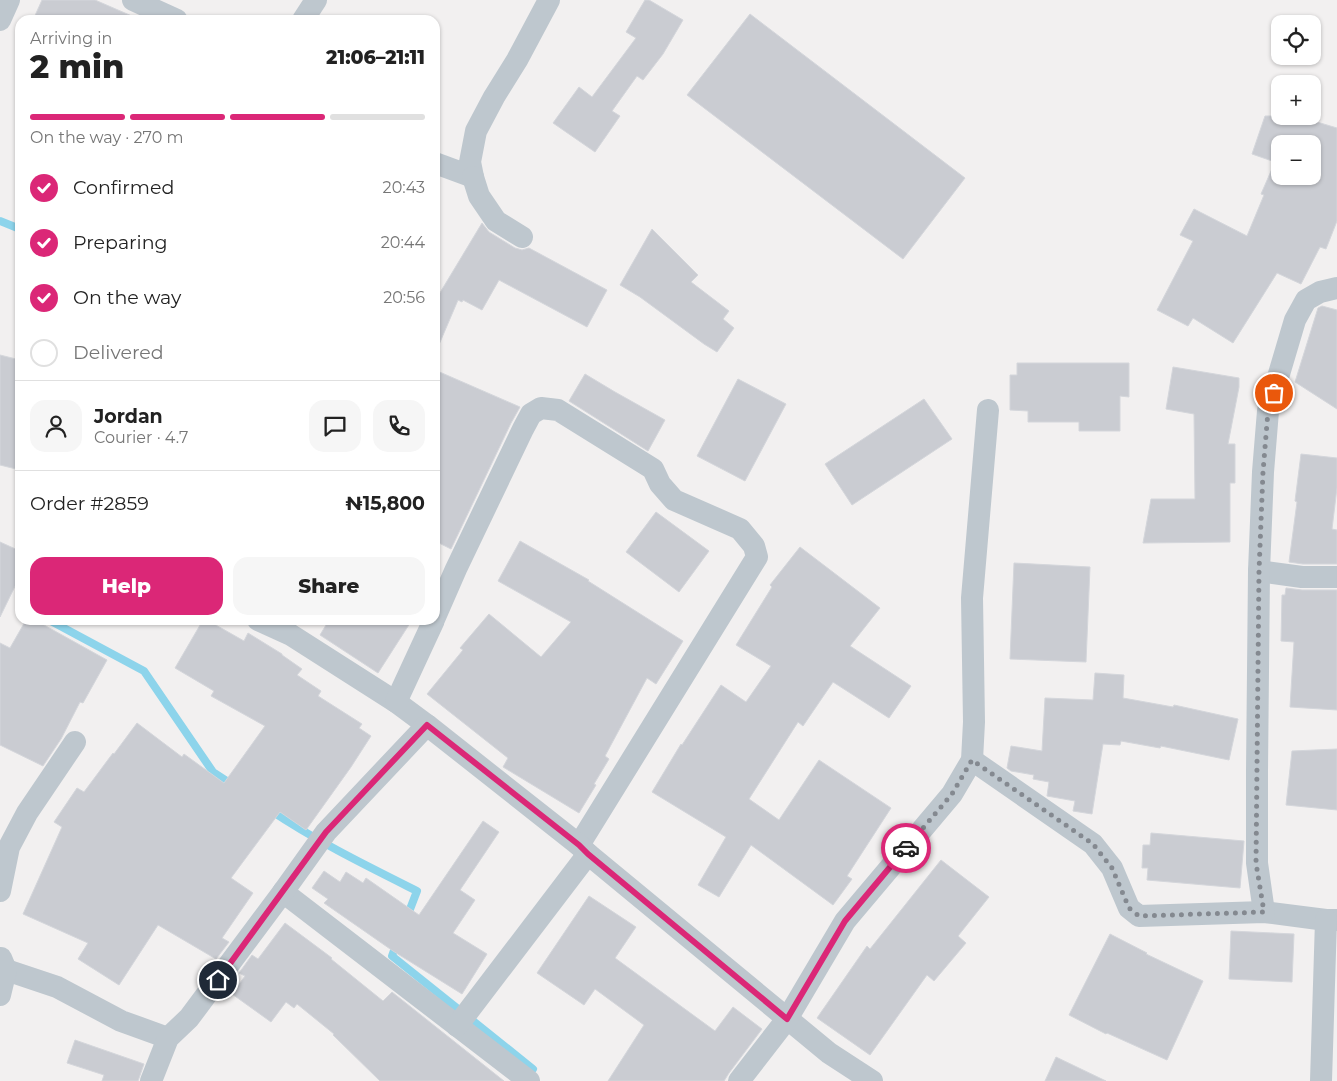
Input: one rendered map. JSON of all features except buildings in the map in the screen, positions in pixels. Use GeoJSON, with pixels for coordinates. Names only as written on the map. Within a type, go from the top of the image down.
{"type":"FeatureCollection","features":[{"type":"Feature","properties":{"kind":"street"},"geometry":{"type":"LineString","coordinates":[[0,20],[10,0]]}},
{"type":"Feature","properties":{"kind":"street"},"geometry":{"type":"LineString","coordinates":[[133,0],[166,15]]}},
{"type":"Feature","properties":{"kind":"street"},"geometry":{"type":"LineString","coordinates":[[306,15],[316,0]]}},
{"type":"Feature","properties":{"kind":"street"},"geometry":{"type":"LineString","coordinates":[[522,237],[496,221],[480,196],[470,162],[476,131],[549,0]]}},
{"type":"Feature","properties":{"kind":"street"},"geometry":{"type":"LineString","coordinates":[[440,165],[473,177]]}},
{"type":"Feature","properties":{"kind":"street"},"geometry":{"type":"LineString","coordinates":[[1264,912],[1256,863],[1259,571],[1263,472],[1268,411],[1295,320],[1306,300],[1320,292],[1337,288]]}},
{"type":"Feature","properties":{"kind":"street"},"geometry":{"type":"LineString","coordinates":[[440,605],[531,414],[541,408],[558,410],[653,469],[660,484],[674,500],[740,529],[754,546],[757,557],[584,849],[457,1026]]}},
{"type":"Feature","properties":{"kind":"street"},"geometry":{"type":"LineString","coordinates":[[739,1081],[787,1019],[845,921],[952,794],[972,760],[974,722],[972,598],[988,410]]}},
{"type":"Feature","properties":{"kind":"street"},"geometry":{"type":"LineString","coordinates":[[1259,571],[1302,577],[1337,577]]}},
{"type":"Feature","properties":{"kind":"street"},"geometry":{"type":"LineString","coordinates":[[270,625],[292,634],[396,702],[427,725],[584,849],[829,1053],[872,1081]]}},
{"type":"Feature","properties":{"kind":"street"},"geometry":{"type":"LineString","coordinates":[[396,702],[431,625]]}},
{"type":"Feature","properties":{"kind":"street"},"geometry":{"type":"LineString","coordinates":[[152,1080],[168,1038],[189,1018],[326,832],[427,725]]}},
{"type":"Feature","properties":{"kind":"street"},"geometry":{"type":"LineString","coordinates":[[0,892],[9,847],[27,813],[75,742]]}},
{"type":"Feature","properties":{"kind":"street"},"geometry":{"type":"LineString","coordinates":[[972,760],[1093,844],[1112,868],[1129,908],[1139,916],[1264,912],[1331,920],[1321,1081]]}},
{"type":"Feature","properties":{"kind":"street"},"geometry":{"type":"LineString","coordinates":[[283,892],[529,1081]]}},
{"type":"Feature","properties":{"kind":"street"},"geometry":{"type":"LineString","coordinates":[[0,995],[2,964],[57,987],[121,1021],[168,1038]]}},
{"type":"Feature","properties":{"kind":"waterway"},"geometry":{"type":"LineString","coordinates":[[0,221],[15,227]]}},
{"type":"Feature","properties":{"kind":"waterway"},"geometry":{"type":"LineString","coordinates":[[58,625],[144,671],[213,772],[233,785]]}},
{"type":"Feature","properties":{"kind":"waterway"},"geometry":{"type":"LineString","coordinates":[[270,810],[324,843],[417,891],[407,917]]}},
{"type":"Feature","properties":{"kind":"waterway"},"geometry":{"type":"LineString","coordinates":[[397,942],[392,956],[533,1069]]}},
{"type":"Feature","properties":{"kind":"way so far"},"geometry":{"type":"LineString","coordinates":[[906,848],[952,794],[972,760],[1093,844],[1112,868],[1129,908],[1139,916],[1264,912],[1256,863],[1259,571],[1263,472],[1268,411],[1274,393]]}},
{"type":"Feature","properties":{"kind":"route"},"geometry":{"type":"LineString","coordinates":[[218,980],[326,832],[427,725],[579,845],[787,1019],[845,921],[906,848]]}}]}
